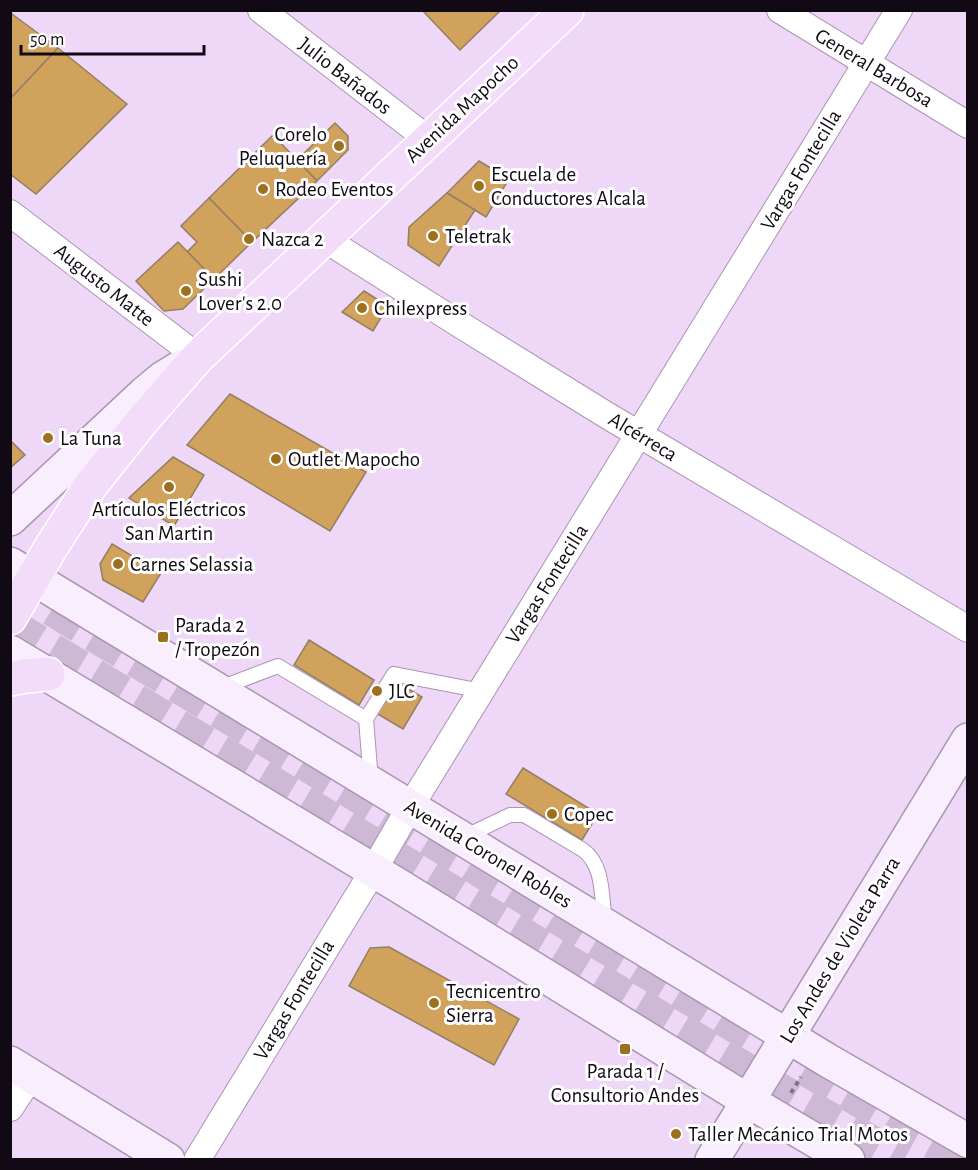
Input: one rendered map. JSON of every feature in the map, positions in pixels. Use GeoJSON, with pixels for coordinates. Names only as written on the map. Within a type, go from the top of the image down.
{"type":"FeatureCollection","features":[{"type":"Feature","properties":{"kind":"main road","name":"Avenida Mapocho"},"geometry":{"type":"LineString","coordinates":[[10,519],[145,393],[163,378],[198,357],[567,10]]}},
{"type":"Feature","properties":{"kind":"main road"},"geometry":{"type":"LineString","coordinates":[[10,618],[22,571],[70,515],[129,437],[198,357]]}},
{"type":"Feature","properties":{"kind":"main road","name":"Avenida Coronel Robles"},"geometry":{"type":"LineString","coordinates":[[22,571],[873,1088],[968,1141]]}},
{"type":"Feature","properties":{"kind":"main road"},"geometry":{"type":"LineString","coordinates":[[10,652],[848,1160]]}},
{"type":"Feature","properties":{"kind":"main road"},"geometry":{"type":"LineString","coordinates":[[10,679],[26,675],[48,674]]}},
{"type":"Feature","properties":{"kind":"main road","name":"Los Andes de Violeta Parra"},"geometry":{"type":"LineString","coordinates":[[712,1160],[968,740]]}},
{"type":"Feature","properties":{"kind":"main road"},"geometry":{"type":"LineString","coordinates":[[21,1069],[168,1160]]}},
{"type":"Feature","properties":{"kind":"street","name":"Julio Bañados"},"geometry":{"type":"LineString","coordinates":[[261,10],[429,140]]}},
{"type":"Feature","properties":{"kind":"street","name":"General Barbosa"},"geometry":{"type":"LineString","coordinates":[[780,10],[968,125]]}},
{"type":"Feature","properties":{"kind":"street","name":"Vargas Fontecilla"},"geometry":{"type":"LineString","coordinates":[[197,1160],[410,807],[899,10]]}},
{"type":"Feature","properties":{"kind":"street","name":"Augusto Matte"},"geometry":{"type":"LineString","coordinates":[[10,213],[198,357]]}},
{"type":"Feature","properties":{"kind":"street","name":"Alcérreca"},"geometry":{"type":"LineString","coordinates":[[323,238],[639,434],[968,629]]}},
{"type":"Feature","properties":{"kind":"street"},"geometry":{"type":"LineString","coordinates":[[10,1108],[21,1069]]}},
{"type":"Feature","properties":{"kind":"lane"},"geometry":{"type":"LineString","coordinates":[[218,689],[278,666],[366,718]]}},
{"type":"Feature","properties":{"kind":"lane"},"geometry":{"type":"LineString","coordinates":[[372,783],[366,718],[394,674],[482,691]]}},
{"type":"Feature","properties":{"kind":"lane"},"geometry":{"type":"LineString","coordinates":[[462,838],[502,817],[517,814],[583,850],[589,854],[598,871],[605,925]]}},
{"type":"Feature","properties":{"kind":"path"},"geometry":{"type":"LineString","coordinates":[[777,1117],[815,1053]]}},
{"type":"Feature","properties":{"kind":"building"},"geometry":{"type":"Polygon","coordinates":[[[422,10],[501,10],[460,50],[422,10]]]}},
{"type":"Feature","properties":{"kind":"building"},"geometry":{"type":"Polygon","coordinates":[[[12,14],[58,48],[10,99],[10,15],[12,14]]]}},
{"type":"Feature","properties":{"kind":"building"},"geometry":{"type":"Polygon","coordinates":[[[58,48],[127,104],[36,194],[10,174],[10,99],[58,48]]]}},
{"type":"Feature","properties":{"kind":"building"},"geometry":{"type":"Polygon","coordinates":[[[335,123],[348,136],[348,150],[317,181],[297,160],[335,123]]]}},
{"type":"Feature","properties":{"kind":"building","name":"Rodeo Eventos"},"geometry":{"type":"Polygon","coordinates":[[[273,135],[317,181],[252,242],[209,198],[273,135]]]}},
{"type":"Feature","properties":{"kind":"building","name":"Escuela de Conductores Alcala"},"geometry":{"type":"Polygon","coordinates":[[[479,161],[509,179],[486,217],[447,193],[479,161]]]}},
{"type":"Feature","properties":{"kind":"building","name":"Teletrak"},"geometry":{"type":"Polygon","coordinates":[[[447,193],[475,210],[439,266],[408,245],[409,227],[447,193]]]}},
{"type":"Feature","properties":{"kind":"building"},"geometry":{"type":"Polygon","coordinates":[[[209,198],[252,242],[214,279],[187,252],[197,242],[181,226],[209,198]]]}},
{"type":"Feature","properties":{"kind":"building"},"geometry":{"type":"Polygon","coordinates":[[[178,242],[214,279],[183,309],[164,311],[136,281],[178,242]]]}},
{"type":"Feature","properties":{"kind":"building"},"geometry":{"type":"Polygon","coordinates":[[[364,291],[388,306],[373,331],[342,312],[364,291]]]}},
{"type":"Feature","properties":{"kind":"building","name":"Outlet Mapocho"},"geometry":{"type":"Polygon","coordinates":[[[230,394],[366,472],[330,531],[187,445],[230,394]]]}},
{"type":"Feature","properties":{"kind":"building"},"geometry":{"type":"Polygon","coordinates":[[[10,440],[25,455],[10,468],[10,440]]]}},
{"type":"Feature","properties":{"kind":"building","name":"Artículos Eléctricos San Martin"},"geometry":{"type":"Polygon","coordinates":[[[173,457],[204,475],[174,526],[129,498],[173,457]]]}},
{"type":"Feature","properties":{"kind":"building"},"geometry":{"type":"Polygon","coordinates":[[[112,544],[161,573],[143,602],[103,580],[100,564],[112,544]]]}},
{"type":"Feature","properties":{"kind":"building"},"geometry":{"type":"Polygon","coordinates":[[[309,640],[374,680],[359,705],[294,665],[309,640]]]}},
{"type":"Feature","properties":{"kind":"building"},"geometry":{"type":"Polygon","coordinates":[[[395,681],[422,697],[403,729],[376,713],[395,681]]]}},
{"type":"Feature","properties":{"kind":"building"},"geometry":{"type":"Polygon","coordinates":[[[523,768],[598,814],[582,840],[506,794],[523,768]]]}},
{"type":"Feature","properties":{"kind":"building","name":"Tecnicentro Sierra"},"geometry":{"type":"Polygon","coordinates":[[[389,947],[519,1019],[494,1065],[349,986],[370,948],[389,947]]]}},
{"type":"Feature","properties":{"kind":"tunnel"},"geometry":{"type":"LineString","coordinates":[[10,584],[818,1077],[964,1160]]}},
{"type":"Feature","properties":{"kind":"tunnel"},"geometry":{"type":"LineString","coordinates":[[10,624],[799,1101],[904,1160]]}},
{"type":"Feature","properties":{"kind":"place","name":"Corelo Peluquería"},"geometry":{"type":"Point","coordinates":[339,146]}},
{"type":"Feature","properties":{"kind":"place","name":"Escuela de Conductores Alcala"},"geometry":{"type":"Point","coordinates":[479,186]}},
{"type":"Feature","properties":{"kind":"place","name":"Rodeo Eventos"},"geometry":{"type":"Point","coordinates":[263,189]}},
{"type":"Feature","properties":{"kind":"place","name":"Teletrak"},"geometry":{"type":"Point","coordinates":[433,236]}},
{"type":"Feature","properties":{"kind":"place","name":"Nazca 2"},"geometry":{"type":"Point","coordinates":[249,239]}},
{"type":"Feature","properties":{"kind":"place","name":"Sushi Lover's 2.0"},"geometry":{"type":"Point","coordinates":[186,291]}},
{"type":"Feature","properties":{"kind":"place","name":"Chilexpress"},"geometry":{"type":"Point","coordinates":[362,308]}},
{"type":"Feature","properties":{"kind":"place","name":"La Tuna"},"geometry":{"type":"Point","coordinates":[48,438]}},
{"type":"Feature","properties":{"kind":"place","name":"Outlet Mapocho"},"geometry":{"type":"Point","coordinates":[276,459]}},
{"type":"Feature","properties":{"kind":"place","name":"Artículos Eléctricos San Martin"},"geometry":{"type":"Point","coordinates":[169,487]}},
{"type":"Feature","properties":{"kind":"place","name":"Carnes Selassia"},"geometry":{"type":"Point","coordinates":[118,564]}},
{"type":"Feature","properties":{"kind":"place","name":"Parada 2 / Tropezón"},"geometry":{"type":"Point","coordinates":[163,637]}},
{"type":"Feature","properties":{"kind":"place","name":"JLC"},"geometry":{"type":"Point","coordinates":[377,691]}},
{"type":"Feature","properties":{"kind":"place","name":"Copec"},"geometry":{"type":"Point","coordinates":[552,814]}},
{"type":"Feature","properties":{"kind":"place","name":"Tecnicentro Sierra"},"geometry":{"type":"Point","coordinates":[434,1003]}},
{"type":"Feature","properties":{"kind":"place","name":"Parada 1 / Consultorio Andes"},"geometry":{"type":"Point","coordinates":[625,1049]}},
{"type":"Feature","properties":{"kind":"place","name":"Taller Mecánico Trial Motos"},"geometry":{"type":"Point","coordinates":[676,1134]}}]}
